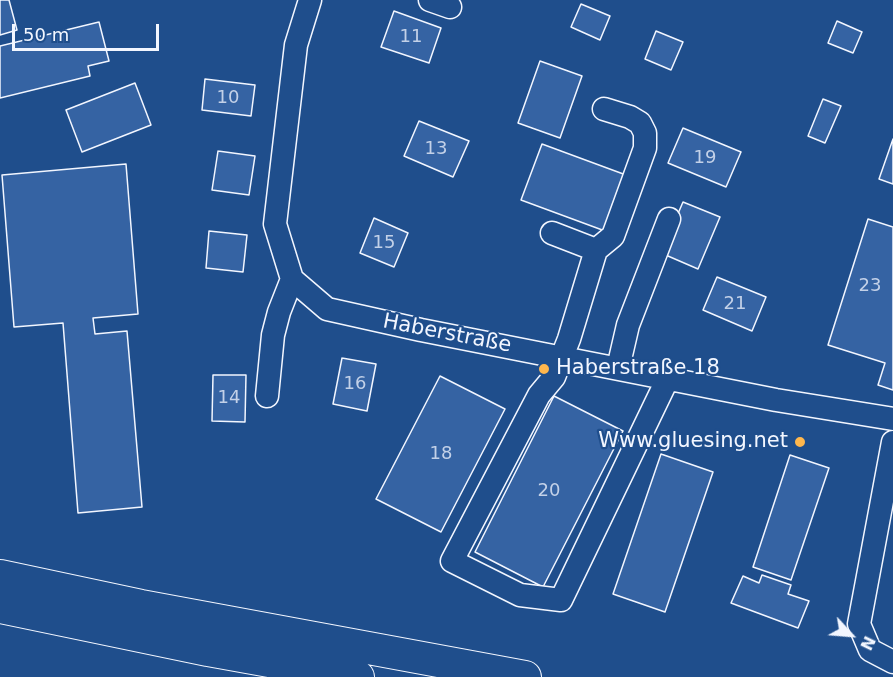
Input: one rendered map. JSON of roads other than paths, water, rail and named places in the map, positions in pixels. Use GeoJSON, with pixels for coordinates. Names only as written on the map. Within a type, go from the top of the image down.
{"type":"FeatureCollection","features":[{"type":"Feature","properties":{"kind":"highway"},"geometry":{"type":"LineString","coordinates":[[0,576],[153,608],[525,677]]}},
{"type":"Feature","properties":{"kind":"highway"},"geometry":{"type":"LineString","coordinates":[[0,607],[208,650],[358,677]]}},
{"type":"Feature","properties":{"kind":"street"},"geometry":{"type":"LineString","coordinates":[[267,396],[273,335],[292,279],[274,224],[296,45],[310,0]]}},
{"type":"Feature","properties":{"kind":"street"},"geometry":{"type":"LineString","coordinates":[[604,109],[630,117],[640,123],[645,133],[645,148],[613,236],[596,250],[563,357],[554,377],[539,395],[452,561],[520,595],[561,600],[668,378]]}},
{"type":"Feature","properties":{"kind":"street"},"geometry":{"type":"LineString","coordinates":[[618,368],[628,325],[669,219]]}},
{"type":"Feature","properties":{"kind":"street"},"geometry":{"type":"LineString","coordinates":[[552,233],[596,250]]}},
{"type":"Feature","properties":{"kind":"street","name":"Haberstraße"},"geometry":{"type":"LineString","coordinates":[[292,279],[327,309],[421,330],[776,400],[893,418]]}},
{"type":"Feature","properties":{"kind":"street"},"geometry":{"type":"LineString","coordinates":[[892,449],[858,624],[870,650],[893,662]]}},
{"type":"Feature","properties":{"kind":"place","name":"Haberstraße 18"},"geometry":{"type":"Point","coordinates":[544,369]}},
{"type":"Feature","properties":{"kind":"place","name":"Www.gluesing.net"},"geometry":{"type":"Point","coordinates":[800,442]}}]}
